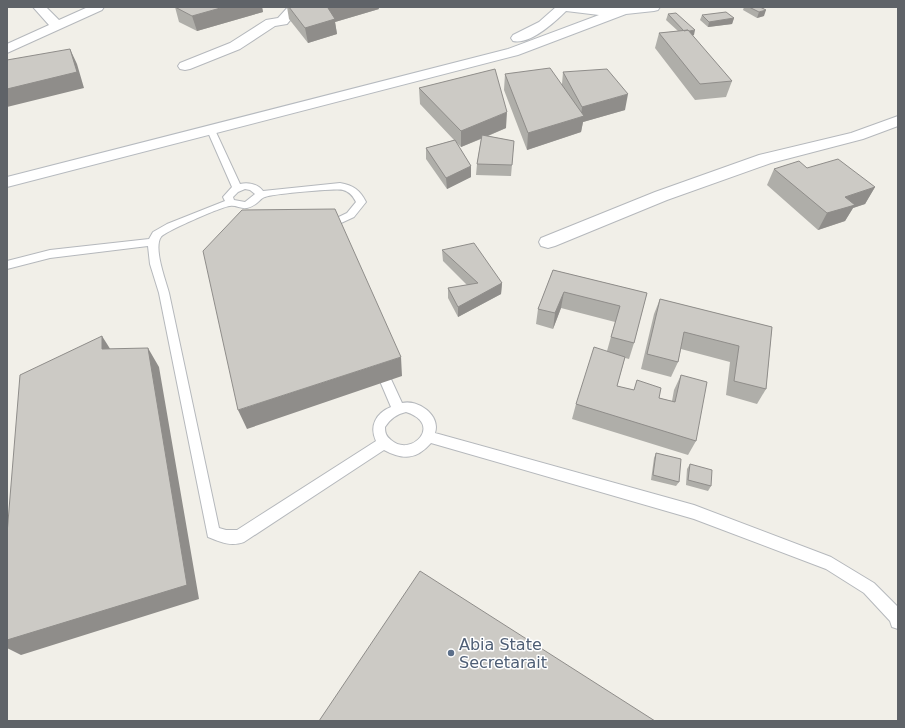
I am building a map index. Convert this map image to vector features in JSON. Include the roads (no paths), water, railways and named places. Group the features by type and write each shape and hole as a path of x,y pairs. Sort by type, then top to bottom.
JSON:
{"street":[{"path":"39,7 57,25"},
{"path":"7,49 98,7"},
{"path":"185,66 235,46 271,23 282,21 295,7"},
{"path":"76,150 490,48 519,38 544,25 564,7 587,11 623,11 654,7"},
{"path":"7,182 513,52 623,11"},
{"path":"537,42 544,25"},
{"path":"548,242 661,196 765,159 857,136 898,121"}],"lane":[{"path":"211,130 237,188"},
{"path":"245,186 258,190 260,194 257,200 251,204 243,206 235,205 230,202 228,197 231,192 237,188 245,186"},
{"path":"260,194 335,186 344,186 354,190 359,196 361,202 357,210 347,218 326,227 321,236"},
{"path":"230,202 170,226 157,234 152,242 155,264 164,293 213,532 226,537 239,537 384,443"},
{"path":"7,265 50,254 152,242"},
{"path":"376,359 398,408"},
{"path":"406,407 421,411 430,422 431,429 424,443 408,451 399,451 390,448 384,443 380,436 379,429 381,422 391,411 398,408 406,407"},
{"path":"428,436 694,512 831,564 869,588 896,616 898,621"}],"place":[{"name":"Abia State Secretarait","path":"451,653"}]}
